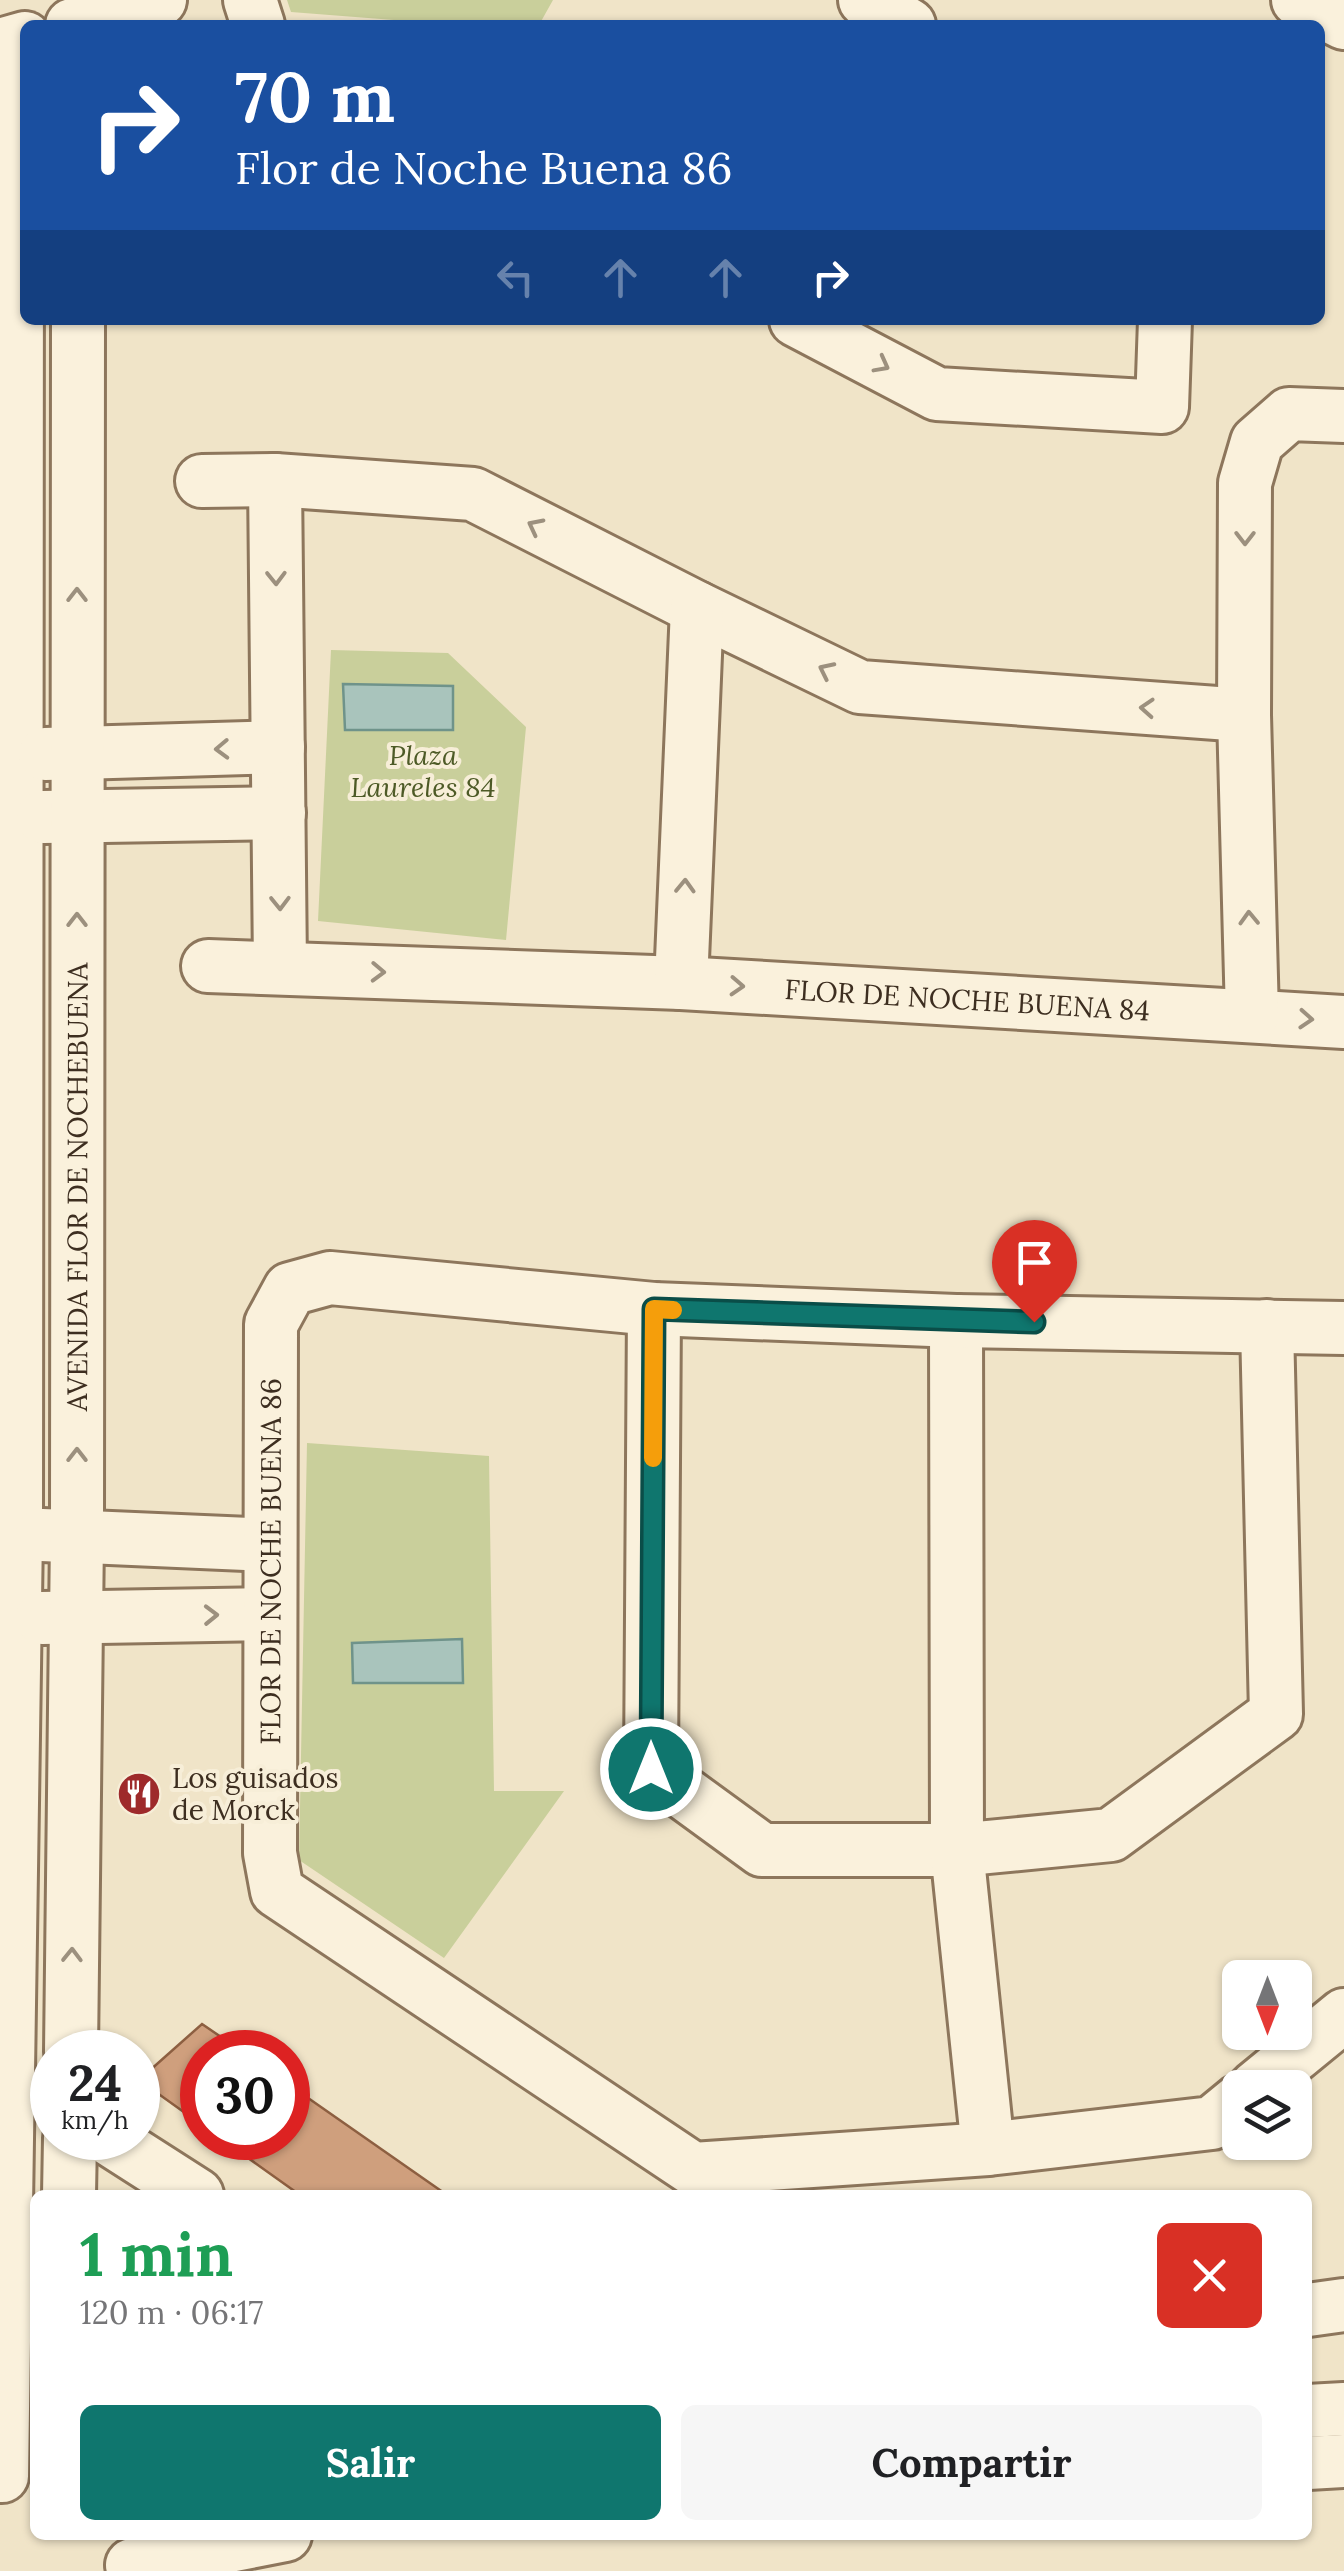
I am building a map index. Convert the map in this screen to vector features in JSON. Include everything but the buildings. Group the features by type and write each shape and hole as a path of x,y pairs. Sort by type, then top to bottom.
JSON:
{"street":[{"path":"90,20 160,0"},
{"path":"865,0 900,20"},
{"path":"1298,0 1344,22"},
{"path":"0,81 17,194 8,354 16,755 8,1533 12,2474"},
{"path":"806,325 938,394 1162,407 1165,325"},
{"path":"8,354 77,338"},
{"name":"AVENIDA FLOR DE NOCHEBUENA","path":"71,2030 77,1536 77,338"},
{"path":"1252,1016 1244,715 1245,483 1257,442 1289,414 1344,416"},
{"path":"202,481 274,480 473,494 860,686 1244,715"},
{"path":"274,480 280,968"},
{"path":"681,983 697,608"},
{"path":"16,755 278,747"},
{"path":"16,818 279,813"},
{"name":"FLOR DE NOCHE BUENA 84","path":"208,966 681,983 1344,1022"},
{"name":"FLOR DE NOCHE BUENA 86","path":"1222,2114 1212,2122 988,2149 693,2169 277,1891 270,1853 271,1324 290,1289 330,1278 654,1309 956,1322 1344,1328"},
{"path":"654,1309 651,1769 762,1850 958,1850 1111,1835 1276,1714 1267,1326"},
{"path":"956,1322 958,1850 988,2149"},
{"path":"8,1533 270,1545"},
{"path":"8,1618 270,1614"},
{"path":"1277,2070 1344,2015"},
{"path":"69,2190 70,2160"},
{"path":"142,2160 189,2190"},
{"path":"1312,2309 1344,2305"},
{"path":"1312,2411 1344,2409"},
{"path":"1312,2463 1344,2461"},
{"path":"130,2557 251,2540"}],"green space":[{"path":"287,0 553,0 542,20 394,20 291,12"},
{"name":"Plaza Laureles 84","path":"331,650 448,653 526,727 506,940 318,921"},
{"path":"307,1443 489,1456 494,1791 564,1791 444,1958 299,1860"}],"water":[{"path":"343,684 453,686 453,730 345,730"},
{"path":"462,1639 463,1683 353,1683 352,1643"}],"slow traffic":[{"path":"653,1458 654,1309 673,1310"}],"place":[{"name":"Los guisados de Morck","path":"139,1794"}],"route":[{"path":"651,1769 654,1309 1034,1322"}]}
